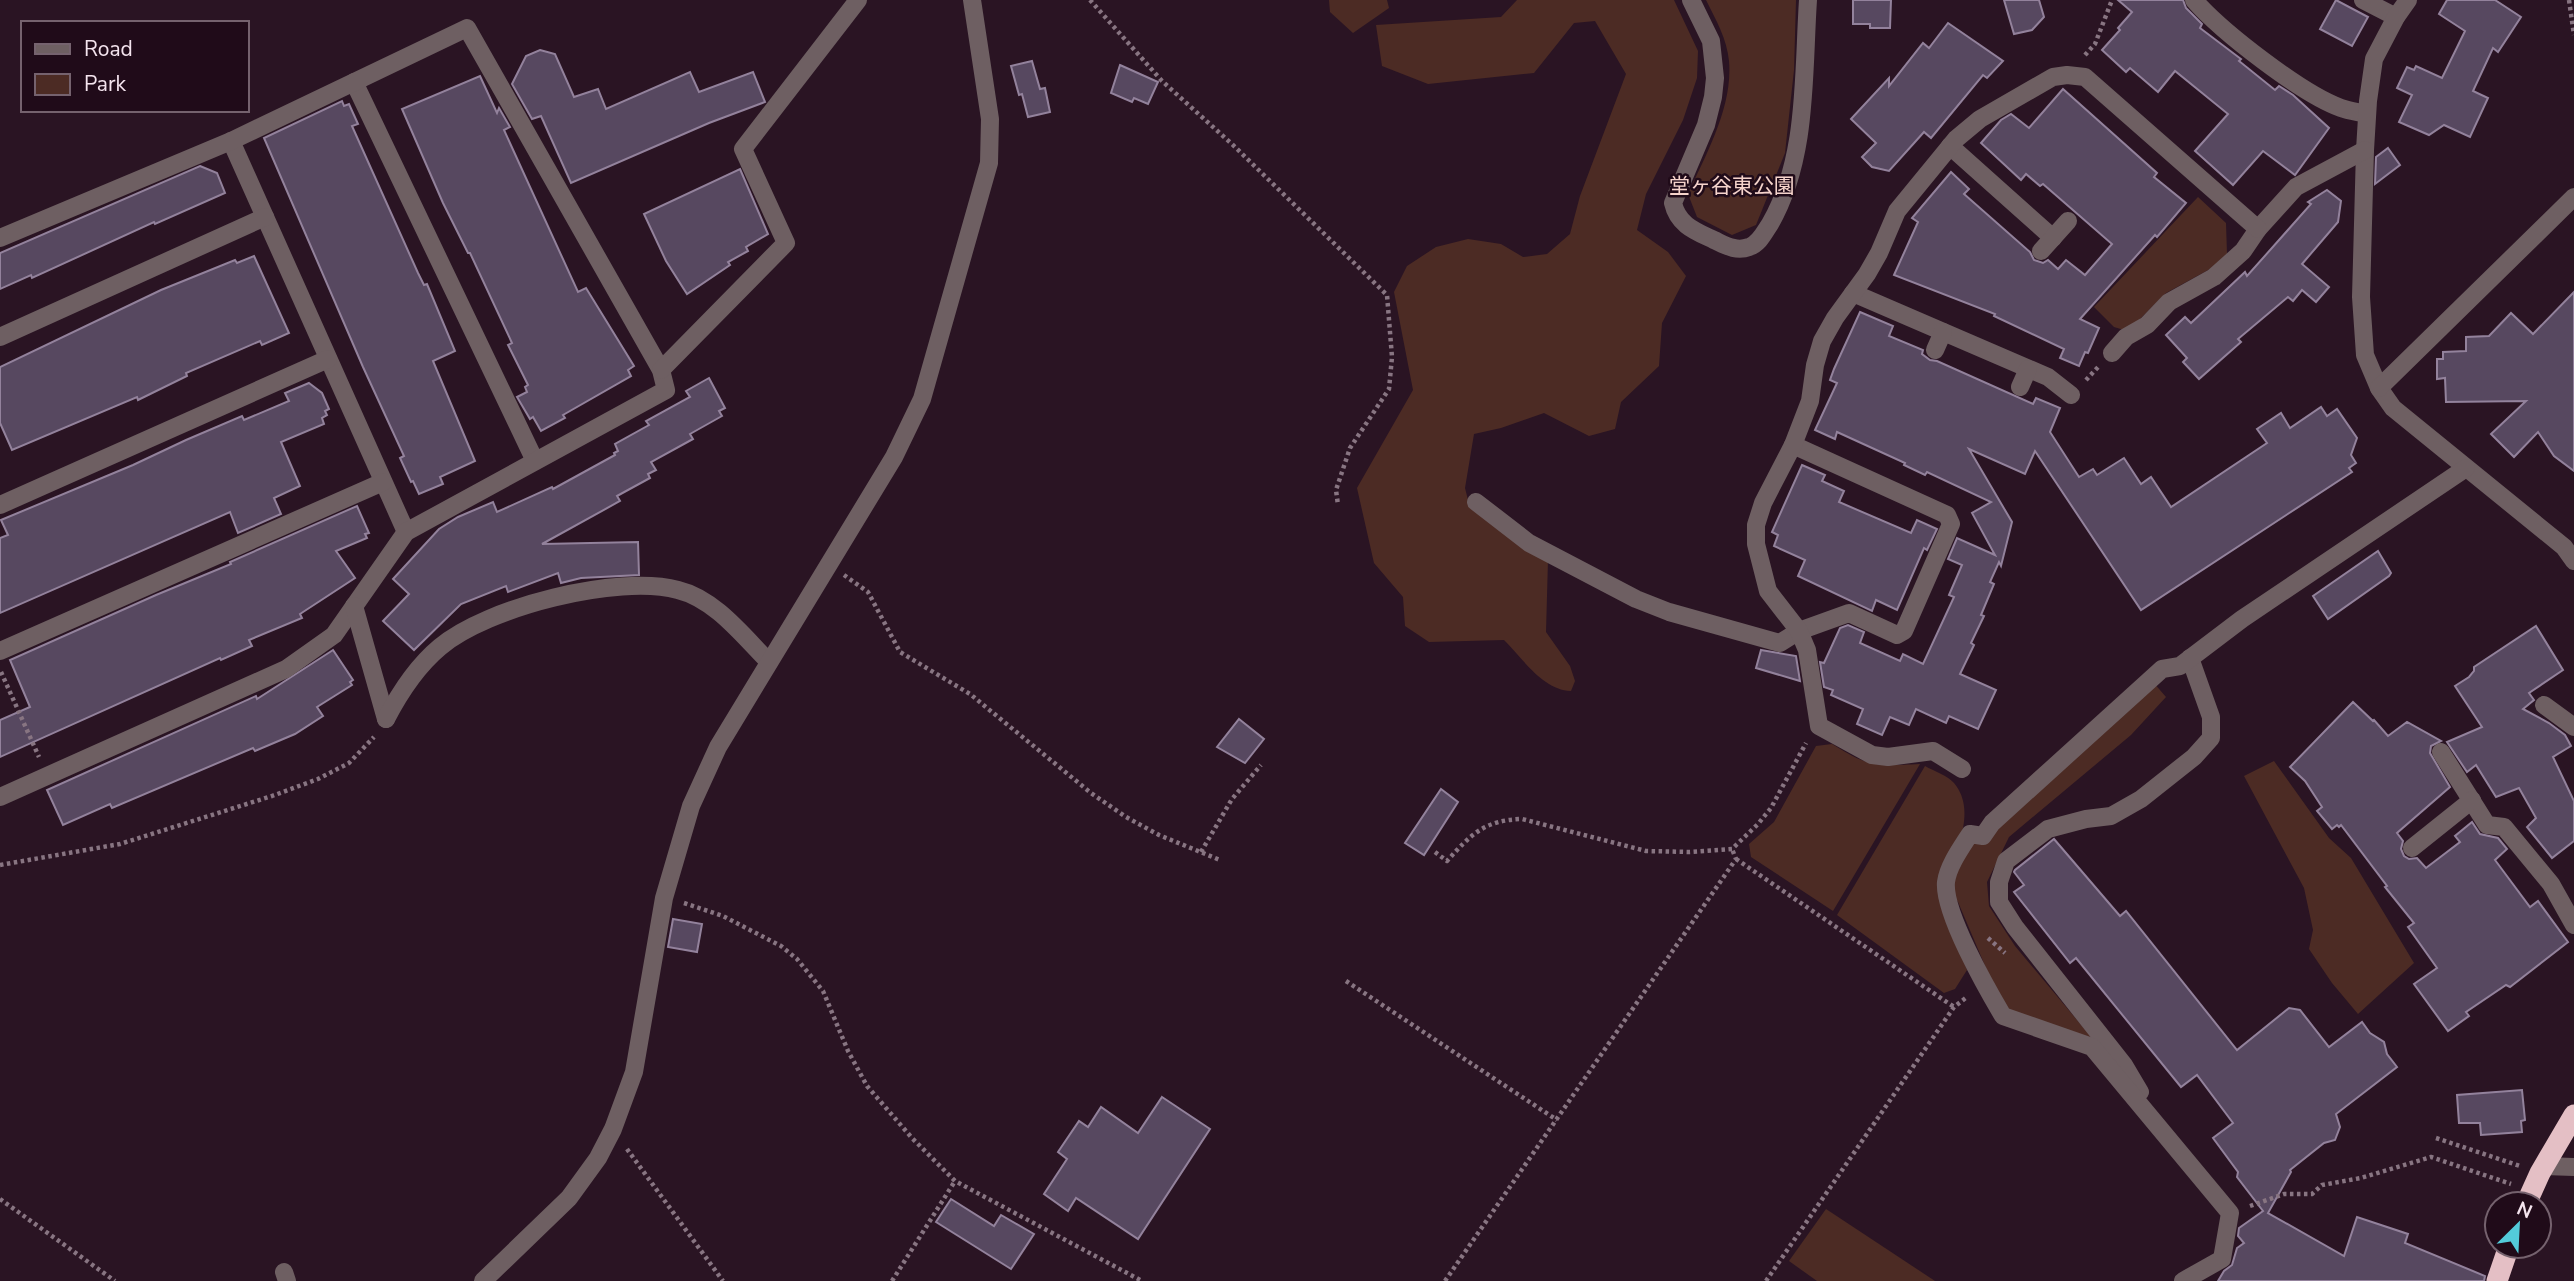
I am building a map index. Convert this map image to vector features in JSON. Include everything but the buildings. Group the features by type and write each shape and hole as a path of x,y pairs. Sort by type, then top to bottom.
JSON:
{"highway":[{"path":"2536,1183 2574,1115"},
{"path":"2497,1281 2504,1260"}],"street":[{"path":"661,370 786,243 743,149 858,0"},
{"path":"482,1281 569,1198 598,1158 634,1072 664,898 691,806 718,747 894,457 922,399 989,163 990,119 972,0"},
{"path":"1691,0 1712,41 1715,78 1706,125 1673,203 1676,214 1692,230 1734,249 1750,247 1759,241 1777,210 1790,177 1800,124 1808,0"},
{"path":"2194,0 2234,36 2296,83 2342,108 2367,114"},
{"path":"2364,0 2396,17"},
{"path":"2408,0 2374,59 2367,114 2361,297 2365,355 2379,388 2393,408 2571,549"},
{"path":"0,238 231,141 467,28 661,370 666,390 406,532 334,635 286,669 0,797"},
{"path":"1962,769 1933,751 1888,757 1872,755 1819,726 1807,650 1799,631 1768,591 1756,544 1756,525 1763,503 1793,445 1810,401 1815,365 1822,341 1879,253 1897,211 1950,146 1980,119 2053,77 2085,77 2258,229"},
{"path":"354,82 536,461"},
{"path":"231,141 406,532"},
{"path":"1950,146 2053,238"},
{"path":"2112,353 2126,337 2147,325 2169,302 2214,277 2243,251 2258,229 2296,187 2365,150"},
{"path":"2379,388 2574,197"},
{"path":"0,337 265,218"},
{"path":"2041,251 2068,221"},
{"path":"1853,293 2048,377 2071,395"},
{"path":"1935,350 1943,332"},
{"path":"0,505 328,359"},
{"path":"2020,387 2028,369"},
{"path":"1476,502 1529,543 1658,608 1780,643 1799,631 1849,613 1897,635 1904,631 1951,524 1947,515 1793,445"},
{"path":"2183,1281 2222,1259 2230,1213 2092,1047 2003,1016 1984,983 1951,911 1946,883 1970,834 1983,836 1992,823 2162,668 2180,666 2242,619 2466,468"},
{"path":"0,652 383,482"},
{"path":"386,719 415,672 441,646 482,622 571,592 613,586 678,590 696,597 714,609 769,662"},
{"path":"354,606 386,719"},
{"path":"2164,1135 2124,1065 2015,927 1999,902 1999,881 2006,861 2048,829 2086,819 2111,816 2141,799 2194,757 2211,738 2211,717 2190,658"},
{"path":"2544,705 2574,727"},
{"path":"2441,752 2487,825 2504,827 2551,884 2574,925"},
{"path":"2412,848 2472,800"},
{"path":"2536,1183 2574,1167"}],"path":[{"path":"1090,0 1162,81 1233,145 1387,295 1392,357 1389,390 1350,448 1336,491 1338,505"},
{"path":"2095,44 2112,0"},
{"path":"2570,0 2574,35"},
{"path":"2071,395 2112,353"},
{"path":"829,566 868,592 900,652 970,694 1091,793 1126,817 1159,835 1220,860"},
{"path":"0,669 48,776"},
{"path":"0,865 120,844 318,779 349,764 373,739 386,719"},
{"path":"1435,852 1447,861 1481,828 1502,819 1522,819 1646,851 1732,849 1771,808 1806,742 1819,726"},
{"path":"1201,852 1232,799 1261,765"},
{"path":"1732,849 1736,859 1954,1007"},
{"path":"1446,1281 1736,859"},
{"path":"664,898 723,916 781,946 797,959 823,991 848,1051 867,1086 912,1138 955,1181 1142,1281"},
{"path":"1346,981 1557,1120"},
{"path":"1766,1281 1954,1007 1984,983"},
{"path":"612,1129 723,1281"},
{"path":"2436,1138 2536,1183"},
{"path":"2230,1213 2284,1194 2312,1194 2322,1185 2361,1178 2431,1157 2536,1183"},
{"path":"892,1281 955,1181"},
{"path":"0,1199 115,1281"}],"green space":[{"path":"1329,0 1387,0 1389,8 1353,33 1330,12"},
{"path":"1517,0 1674,0 1698,51 1697,78 1683,120 1646,194 1637,230 1668,252 1686,276 1662,323 1659,366 1621,402 1615,429 1589,436 1544,413 1474,434 1465,488 1470,508 1548,560 1546,632 1570,666 1575,681 1571,691 1551,685 1543,679 1504,640 1429,642 1405,626 1403,597 1374,563 1357,488 1413,390 1394,292 1407,266 1436,247 1468,239 1501,244 1523,257 1547,254 1570,234 1580,196 1626,74 1595,21 1574,23 1534,73 1428,84 1382,66 1376,25 1501,17"},
{"name":"堂ヶ谷東公園","path":"1706,0 1796,0 1794,70 1785,153 1756,225 1732,235 1697,217 1688,194 1717,130 1729,78 1726,45"},
{"path":"2198,197 2226,223 2227,254 2210,269 2166,293 2138,321 2124,330 2114,327 2094,307"},
{"path":"2153,682 2166,697 2131,735 2009,837 1987,882 1989,906 2015,946 2093,1039 2007,1010 1997,994 1953,895 1953,876 1974,839"},
{"path":"1832,744 1856,758 1874,764 1920,764 1833,911 1751,857 1749,844 1774,822 1816,746"},
{"path":"2274,761 2329,838 2351,858 2414,963 2358,1014 2332,983 2309,949 2313,930 2304,888 2244,776"},
{"path":"1925,766 1954,783 1961,795 1964,809 1961,838 1939,893 1967,970 1955,989 1944,993 1837,915"},
{"path":"1826,1209 1935,1281 1817,1281 1789,1261"}]}
